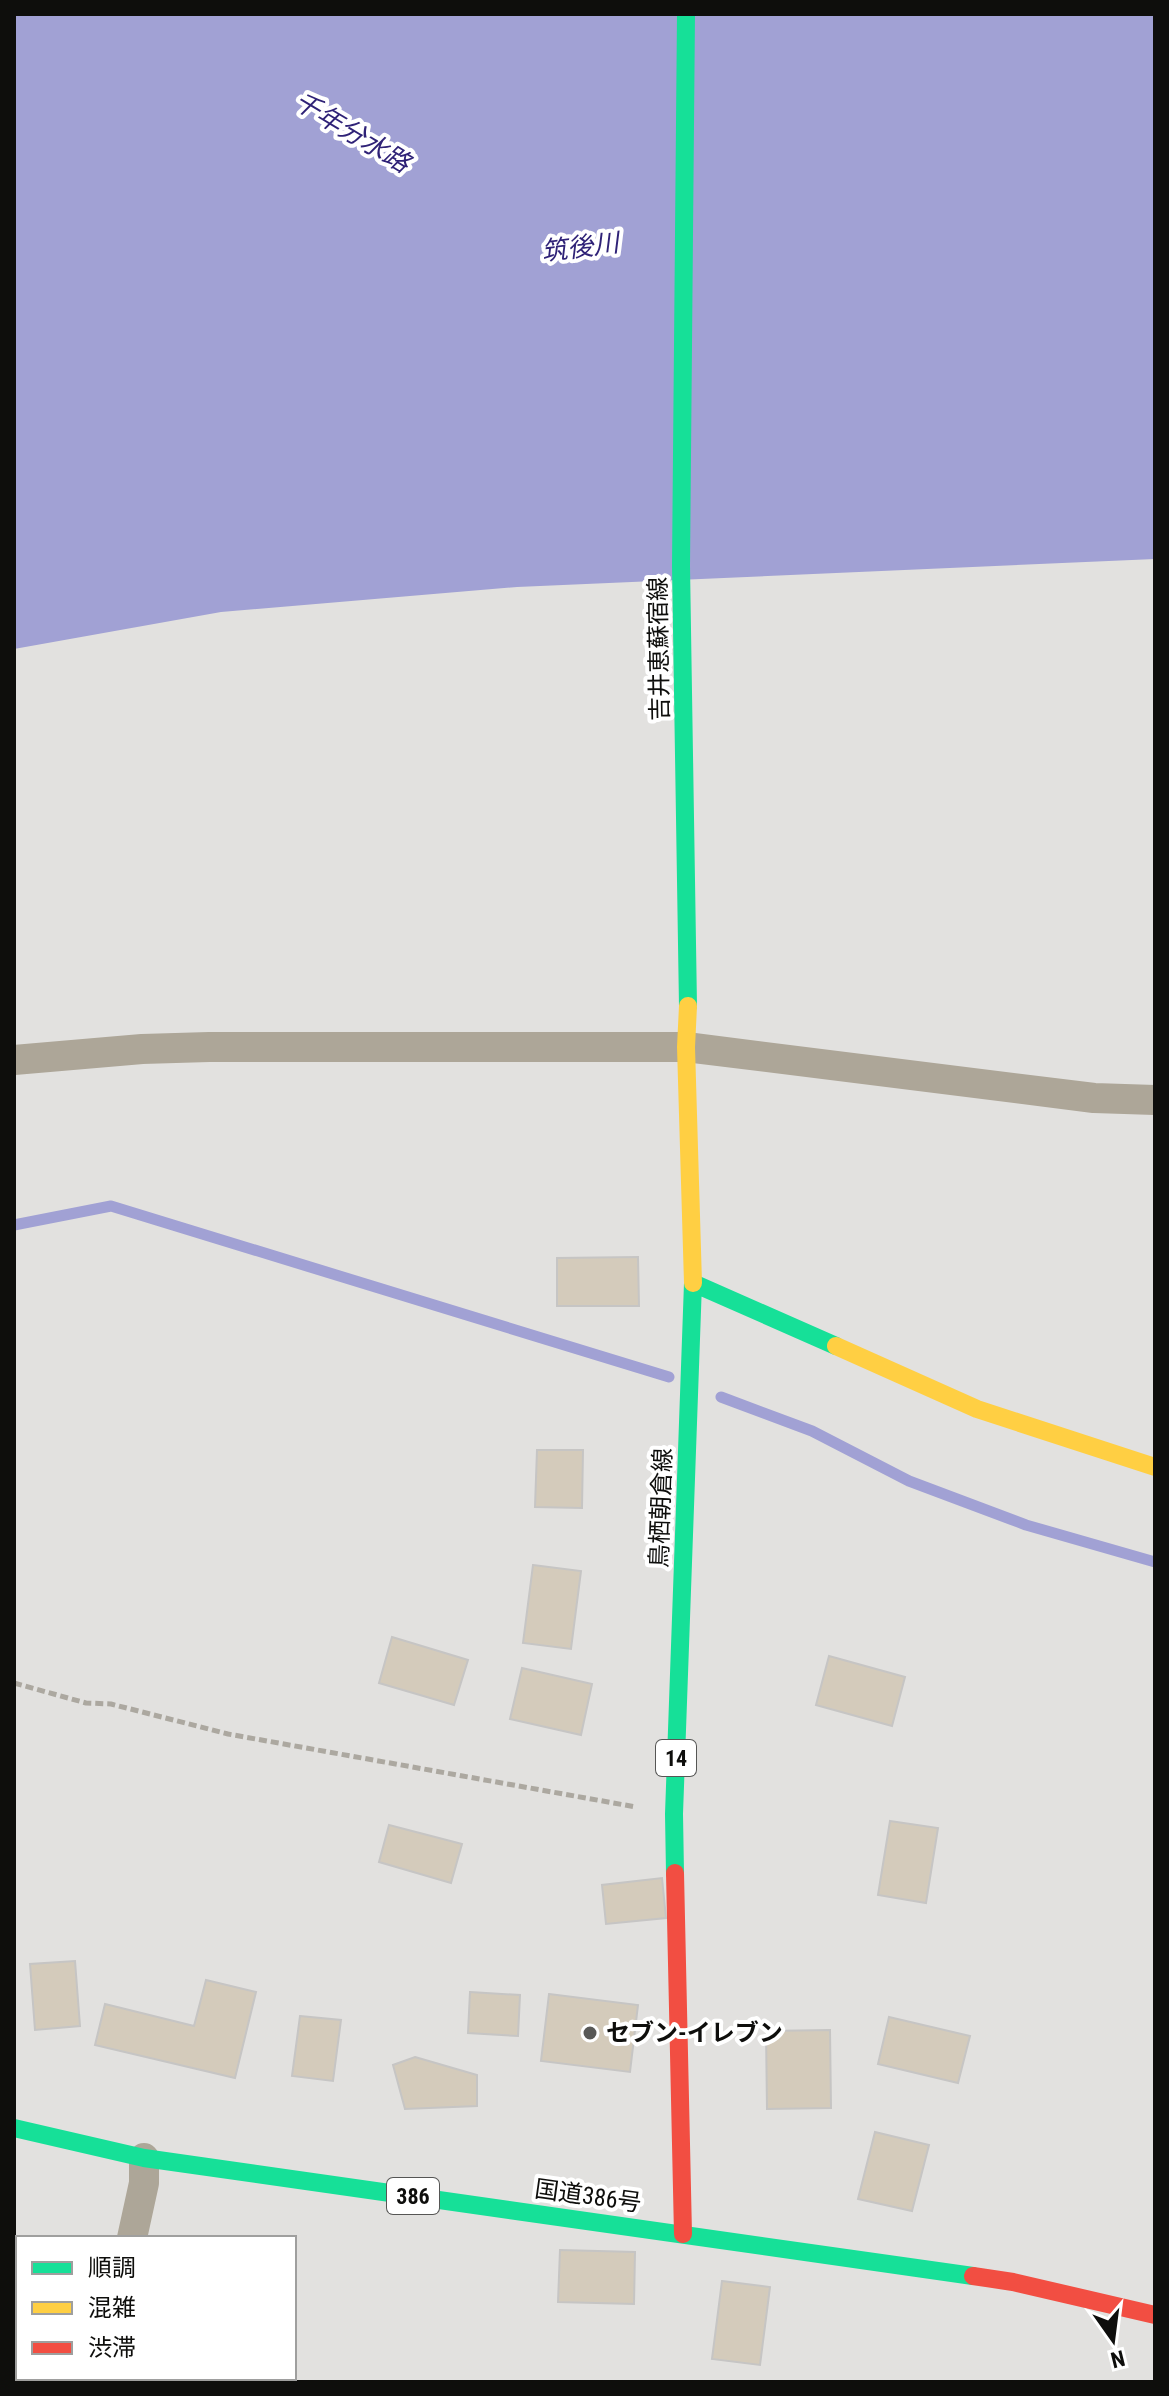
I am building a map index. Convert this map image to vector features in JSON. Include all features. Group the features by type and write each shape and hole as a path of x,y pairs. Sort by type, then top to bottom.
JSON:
{"main road":[{"name":"吉井恵蘇宿線","path":"686,14 681,566 689,983 686,1047 693,1283"},
{"path":"693,1283 977,1409 1155,1467"},
{"name":"鳥栖朝倉線","path":"683,2234 674,1814 693,1283"},
{"name":"国道386号","path":"14,2128 144,2158 1013,2282 1155,2315"}],"street":[{"path":"14,1060 142,1049 209,1047 686,1047 1094,1098 1155,1100"},
{"path":"132,2236 144,2183 144,2158"}],"path":[{"path":"14,1683 86,1703 111,1704 228,1734 674,1814"}],"water":[{"path":"14,14 1155,14 1155,559 517,587 221,612 14,649"}],"building":[{"path":"638,1257 639,1306 557,1306 557,1258"},
{"path":"537,1450 583,1450 582,1508 535,1507"},
{"path":"533,1565 581,1571 571,1649 523,1643"},
{"path":"392,1637 468,1660 454,1705 379,1683"},
{"path":"829,1656 905,1677 892,1726 816,1705"},
{"path":"522,1668 592,1684 581,1735 510,1719"},
{"path":"890,1821 938,1828 926,1903 878,1895"},
{"path":"389,1825 462,1844 451,1883 379,1862"},
{"path":"662,1878 666,1918 606,1924 602,1885"},
{"path":"75,1961 80,2026 35,2030 30,1964"},
{"path":"206,1980 256,1992 235,2078 95,2045 105,2004 194,2026"},
{"path":"470,1992 520,1995 518,2036 468,2033"},
{"name":"セブン-イレブン","path":"549,1994 638,2005 630,2072 541,2061"},
{"path":"300,2016 341,2020 333,2081 292,2076"},
{"path":"889,2017 970,2036 958,2083 878,2064"},
{"path":"830,2030 831,2108 767,2109 766,2031"},
{"path":"415,2057 477,2075 477,2106 405,2109 393,2065"},
{"path":"875,2132 929,2145 912,2211 858,2199"},
{"path":"14,2241 16,2286 14,2286"},
{"path":"560,2250 635,2252 634,2304 558,2302"},
{"path":"722,2281 770,2287 760,2365 712,2359"}],"waterway":[{"path":"14,1225 111,1206 669,1377"},
{"path":"721,1397 812,1431 909,1481 1026,1525 1155,1562"}],"traffic: fast":[{"path":"686,14 681,566 688,1006"},
{"path":"675,1873 674,1814 693,1283 836,1346"},
{"path":"14,2128 144,2158 973,2276"}],"traffic: slow":[{"path":"688,1006 686,1047 693,1283"},
{"path":"836,1346 977,1409 1155,1467"}],"traffic: jam":[{"path":"675,1873 683,2234"},
{"path":"973,2276 1013,2282 1155,2315"}],"place":[{"name":"セブン-イレブン","path":"590,2033"}],"water label":[{"name":"千年分水路","path":"352,132"},
{"name":"筑後川","path":"580,247"}]}
